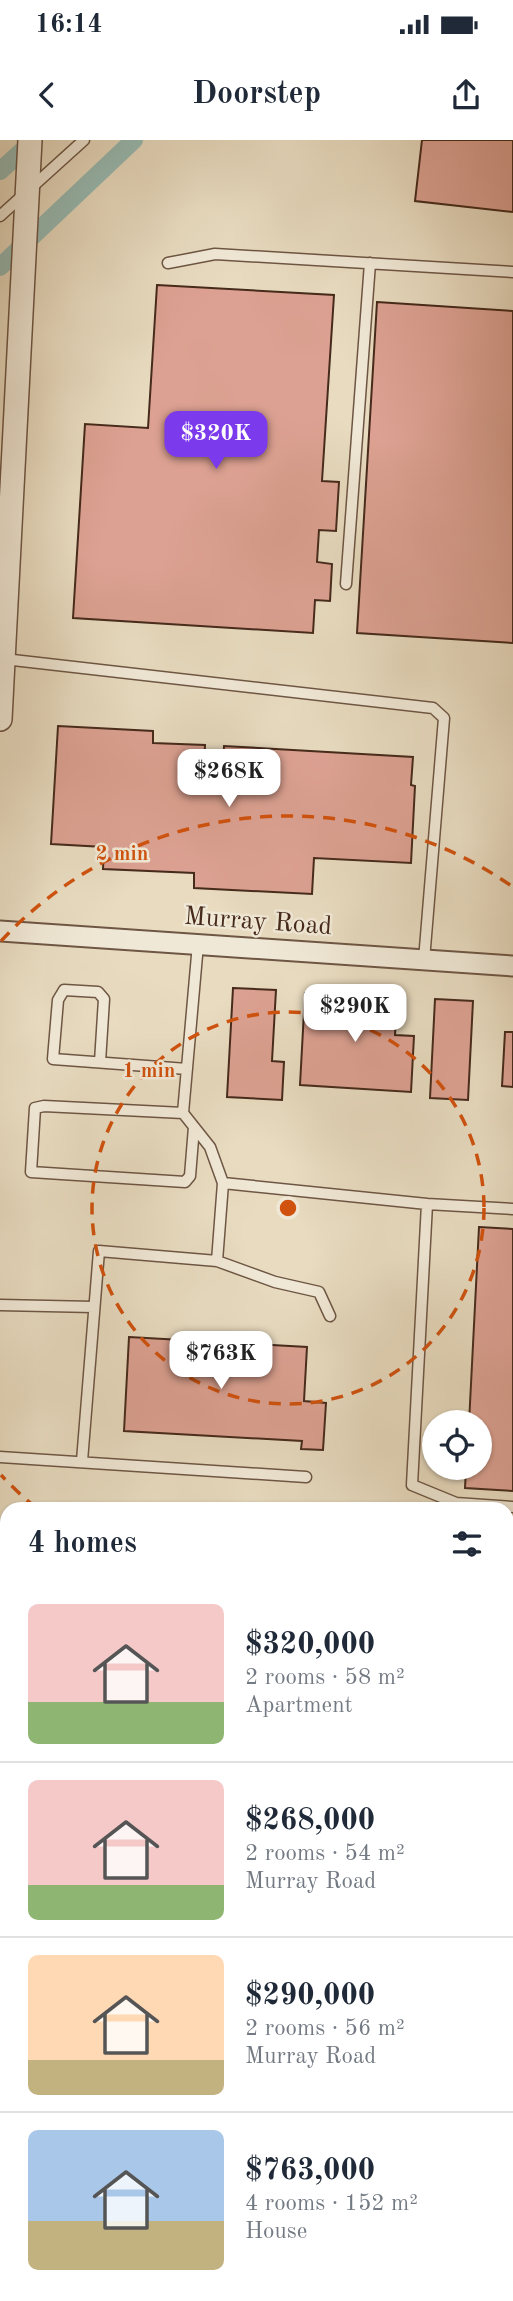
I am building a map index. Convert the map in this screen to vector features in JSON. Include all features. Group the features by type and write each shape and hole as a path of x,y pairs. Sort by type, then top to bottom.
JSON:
{"street":[{"path":"0,719 30,140"},
{"name":"Murray Road","path":"0,931 513,967"}],"lane":[{"path":"0,216 84,140"},
{"path":"169,263 215,254 513,272"},
{"path":"346,584 370,263"},
{"path":"3,659 433,708 444,718 424,960"},
{"path":"198,944 183,1113 210,1147 223,1183 217,1261"},
{"path":"100,1062 104,999 98,992 64,990 58,1000 53,1059 187,1069"},
{"path":"183,1113 44,1106 35,1108 31,1172 185,1182 190,1176 194,1127"},
{"path":"223,1183 427,1204 513,1209"},
{"path":"427,1204 412,1485 454,1502"},
{"path":"82,1461 99,1251 217,1261 275,1282 319,1293 330,1316"},
{"path":"0,1305 94,1307"},
{"path":"0,1457 306,1478"}],"building":[{"path":"422,140 513,140 513,212 415,201"},
{"path":"157,285 334,295 322,481 339,482 336,531 319,530 317,562 332,564 330,601 315,600 313,633 73,618 85,424 148,428"},
{"path":"377,302 513,311 513,643 357,633"},
{"path":"58,726 153,731 153,743 205,745 204,766 223,767 224,746 413,757 411,785 415,786 411,863 314,858 312,894 194,888 194,873 103,869 104,847 51,844"},
{"path":"233,988 276,990 272,1061 284,1062 282,1100 227,1097"},
{"path":"305,993 397,998 395,1035 414,1036 411,1092 300,1085"},
{"path":"435,999 473,1001 468,1100 430,1098"},
{"path":"505,1032 513,1032 513,1087 502,1086"},
{"path":"479,1227 513,1229 513,1491 465,1488 465,1480 492,1480 492,1410 470,1410"},
{"path":"129,1337 307,1347 304,1401 326,1403 323,1450 301,1449 302,1441 124,1431"}],"waterway":[{"path":"0,171 34,140"},
{"path":"0,267 134,140"}]}
